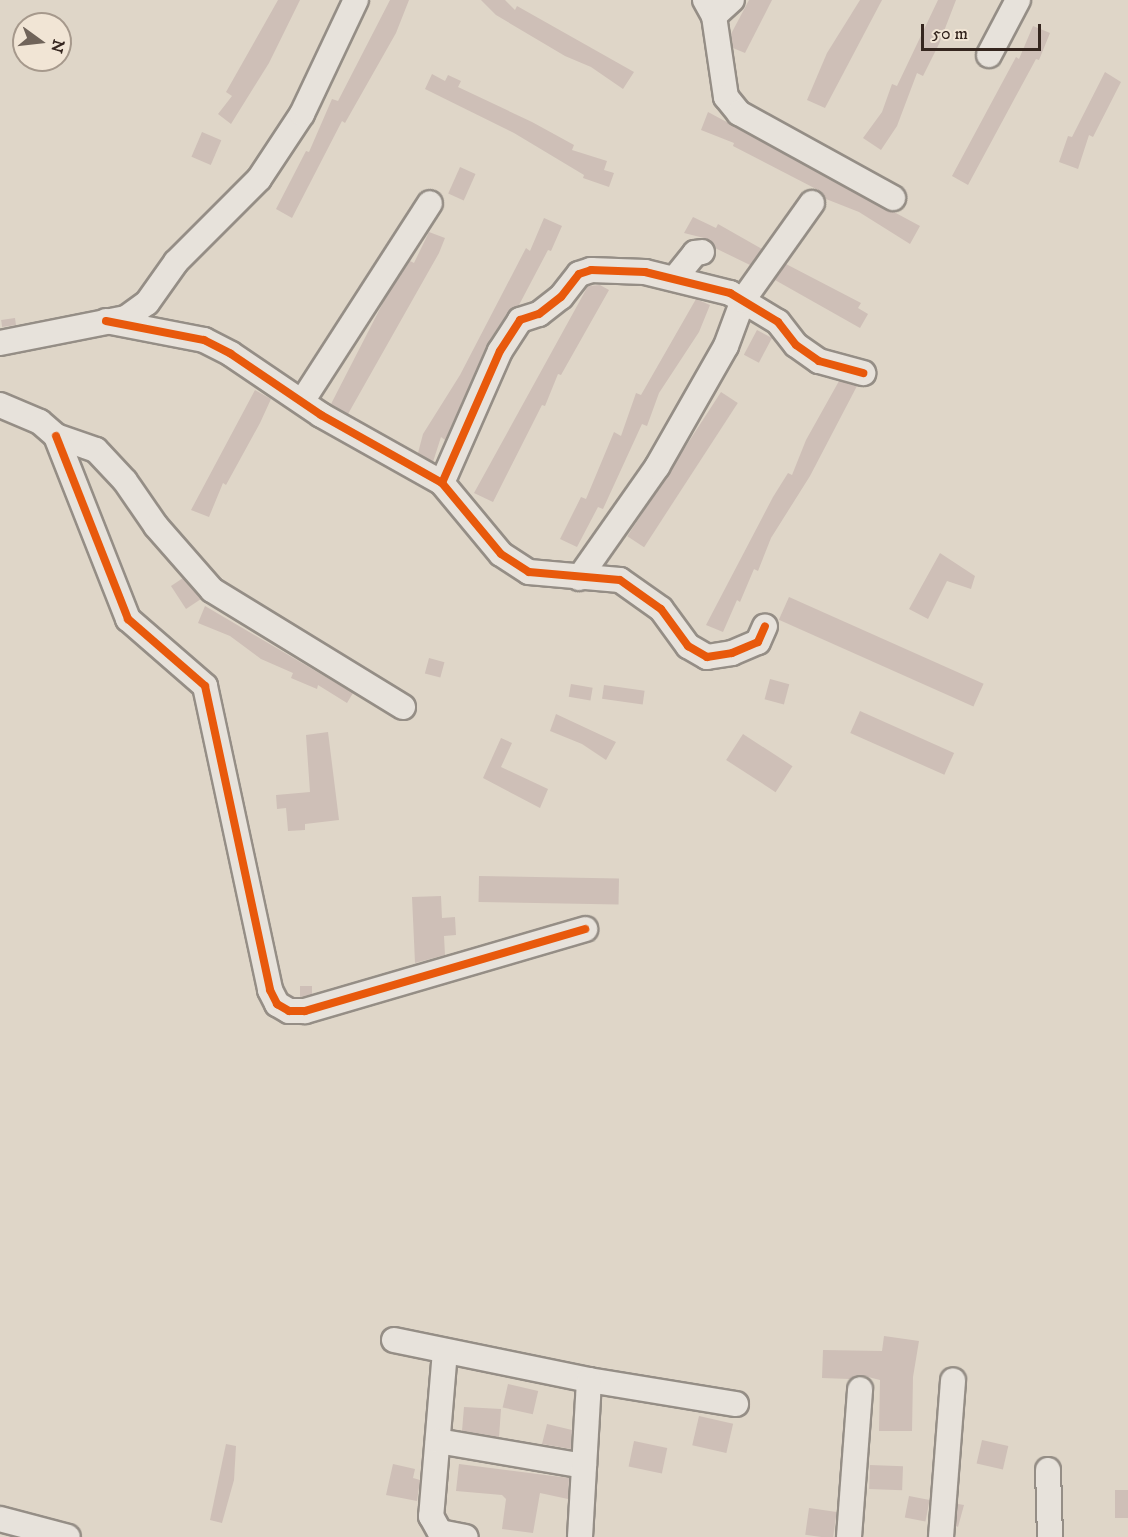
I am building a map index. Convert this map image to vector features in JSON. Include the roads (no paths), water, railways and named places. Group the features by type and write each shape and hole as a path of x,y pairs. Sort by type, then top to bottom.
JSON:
{"street":[{"path":"0,344 126,318 147,303 176,262 259,178 302,114 356,0"},
{"path":"732,0 710,8 720,77 726,97 739,112 893,198"},
{"path":"988,55 1018,0"},
{"path":"303,400 430,203"},
{"path":"579,578 657,467 726,346 743,300 812,203"},
{"path":"675,278 695,253 702,252"},
{"path":"442,483 500,351 520,320 539,314 561,297 579,274 591,270 645,272 675,278 743,300 778,322 796,345 819,361 863,374"},
{"path":"106,321 204,340 303,400 321,415 442,483 501,554 529,572 620,580 662,609 688,646 706,657 732,652 758,642 765,626"},
{"path":"0,405 40,422 56,436 96,450 125,481 156,526 212,590 403,706"},
{"path":"56,436 128,619 205,686 270,990 278,1004 289,1011 304,1011 585,929"},
{"path":"394,1340 596,1381 736,1404"},
{"path":"445,1351 431,1516 440,1533 466,1537"},
{"path":"941,1537 953,1380"},
{"path":"580,1537 584,1466 596,1381"},
{"path":"594,1537 596,1381"},
{"path":"849,1537 860,1389"},
{"path":"438,1440 584,1466"},
{"path":"1048,1470 1050,1537"},
{"path":"0,1519 68,1537"}]}
